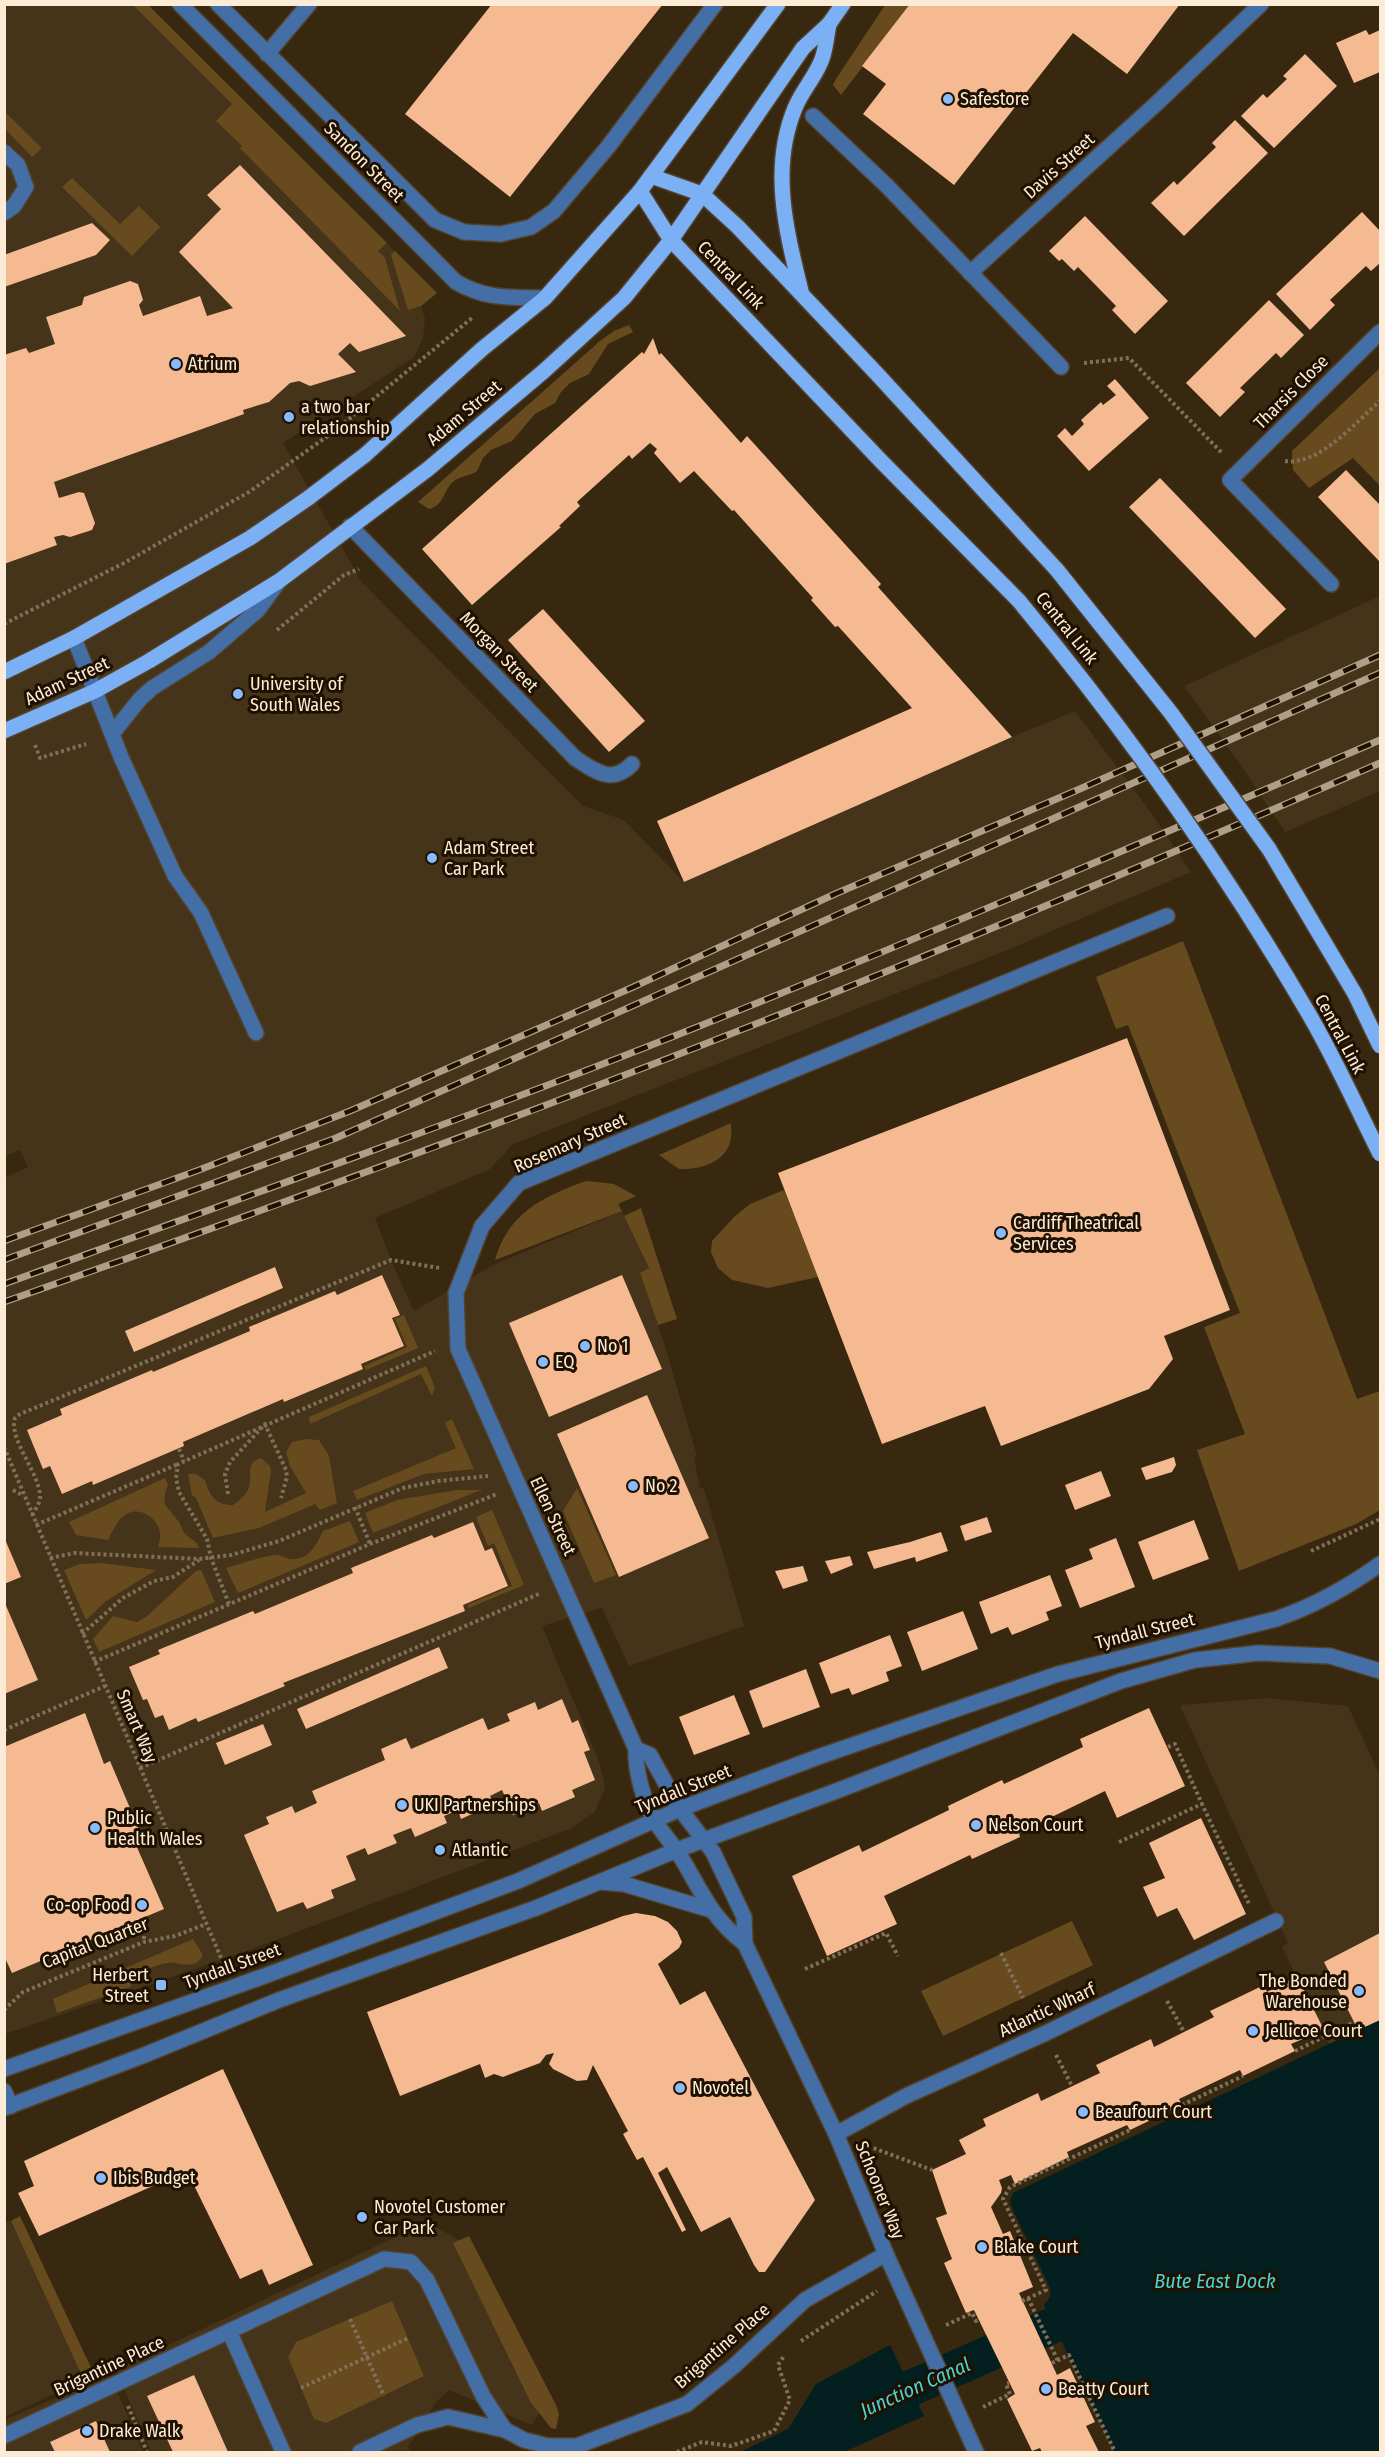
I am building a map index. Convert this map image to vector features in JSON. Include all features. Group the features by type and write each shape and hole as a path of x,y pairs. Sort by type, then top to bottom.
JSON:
{"main road":[{"name":"Adam Street","path":"4,672 74,639 250,538 365,455 482,349 545,298 640,191 778,4"},
{"name":"Adam Street","path":"4,730 95,691 140,667 279,581 428,469 544,371 624,298 671,240 804,48 829,24 843,4"},
{"path":"801,293 784,217 783,147 795,105 823,57 829,24"},
{"name":"Central Link","path":"651,176 702,194 738,227 1057,570 1171,713 1269,849 1355,994 1380,1046"},
{"name":"Central Link","path":"640,191 671,240 881,461 1019,601 1130,740 1222,873 1311,1018 1380,1154"}],"street":[{"name":"Sandon Street","path":"180,4 456,282 474,292 494,296 545,298"},
{"path":"218,4 435,220 464,232 501,234 531,227 554,211 608,147 715,4"},
{"path":"267,54 309,4"},
{"name":"Davis Street","path":"970,273 1156,104 1261,4"},
{"path":"813,116 887,186 1060,368"},
{"path":"4,152 18,165 26,187 14,206 4,213"},
{"name":"Tharsis Close","path":"1235,475 1380,332"},
{"path":"1235,475 1331,584"},
{"name":"Morgan Street","path":"350,526 575,758 603,774 616,775 626,771 632,764"},
{"path":"112,734 140,699 152,688 209,652 258,610 279,581"},
{"path":"74,639 121,757 175,876 201,914 256,1033"},
{"name":"Rosemary Street","path":"456,1293 482,1226 519,1183 1167,916"},
{"name":"Ellen Street","path":"456,1293 458,1349 636,1749 637,1769 655,1821 676,1850"},
{"name":"Tyndall Street","path":"4,2069 270,1974 518,1881 680,1809 818,1757 1058,1674 1292,1614 1339,1592 1380,1564"},
{"path":"4,2091 8,2107 279,2000 536,1908 676,1850 1121,1681 1195,1660 1259,1653 1330,1656 1380,1671"},
{"name":"Ellen Street","path":"636,1749 650,1755 657,1764 680,1809 706,1840"},
{"name":"Schooner Way","path":"706,1840 744,1917 745,1944 836,2134 896,2278 976,2452"},
{"name":"Schooner Way","path":"676,1850 711,1910 725,1929 745,1944"},
{"path":"598,1882 624,1884 711,1910"},
{"name":"Atlantic Wharf","path":"836,2134 906,2096 1046,2033 1276,1921"},
{"name":"Brigantine Place","path":"360,2452 417,2426 448,2417 505,2430 524,2440 548,2446 577,2446 687,2404 734,2366 805,2300 886,2254"},
{"name":"Brigantine Place","path":"4,2436 384,2259 411,2262 427,2280 483,2396 505,2430"},
{"path":"229,2331 283,2452"}],"path":[{"path":"4,624 124,563 249,492 332,433 472,318"},
{"path":"1060,368 1129,358 1235,475"},
{"path":"1254,456 1292,462 1319,455 1380,401"},
{"path":"32,739 40,758 86,744"},
{"path":"32,1515 40,1500 38,1486 15,1430 14,1423 20,1414 391,1260 464,1273"},
{"path":"36,1526 458,1341"},
{"path":"228,1494 225,1474 230,1462 266,1424"},
{"path":"266,1424 286,1470 287,1477 281,1498"},
{"name":"Smart Way","path":"4,1447 224,1965"},
{"path":"179,1449 184,1461"},
{"path":"178,1464 176,1478 179,1492 207,1539 211,1558 229,1604"},
{"path":"50,1558 75,1553 199,1559 231,1555 279,1541 403,1488 438,1481 515,1481"},
{"path":"94,1662 515,1481"},
{"path":"13,1490 25,1498"},
{"path":"355,1508 370,1544"},
{"path":"1311,1551 1380,1519"},
{"path":"82,1634 123,1598 154,1581 173,1577 199,1559"},
{"path":"140,1768 562,1584"},
{"path":"4,1730 105,1686"},
{"path":"1168,1747 1175,1744 1261,1928"},
{"path":"1119,1842 1202,1804"},
{"path":"144,1918 144,1942"},
{"name":"Capital Quarter","path":"4,2010 23,1992 144,1942 175,1936 206,1924"},
{"path":"805,1969 886,1933 898,1956"},
{"path":"1001,1953 1023,1998"},
{"path":"1156,1979 1184,2032"},
{"path":"1295,2051 1353,2022"},
{"path":"1046,2033 1072,2086"},
{"path":"1182,2105 1243,2076"},
{"path":"1022,2301 1046,2290 1001,2198 1010,2187 1130,2130"},
{"path":"836,2134 932,2170"},
{"path":"798,2343 896,2278"},
{"path":"1028,2298 1058,2361"},
{"path":"972,2313 976,2321 979,2319"},
{"path":"350,2319 384,2396"},
{"path":"301,2388 408,2338"},
{"path":"677,2452 702,2442 731,2446 774,2431 790,2400 778,2365 788,2349"},
{"path":"1052,2363 1069,2355 1115,2452"},
{"path":"119,2383 147,2452"},
{"path":"1009,2383 1006,2384 1010,2394"}],"shaded area":[{"path":"5,5 148,5 437,293 421,306 425,319 423,338 414,357 283,443 361,581 583,806 624,820 684,882 1075,711 1150,811 1191,872 1007,950 513,1144 490,1169 375,1218 414,1311 493,1265 622,1211 649,1269 640,1273 664,1343 697,1456 694,1458 700,1488 704,1489 744,1626 629,1666 602,1608 542,1626 600,1764 605,1788 595,1812 572,1828 236,1955 5,2034 4,1178 28,1167 20,1150 5,1156"},
{"path":"133,5 148,5 387,243 378,251 385,258 400,311 216,121 232,104"},
{"path":"885,5 910,5 841,95 833,85"},
{"path":"4,111 42,148 32,157 5,129"},
{"path":"72,178 120,224 139,206 160,227 132,256 62,187"},
{"path":"395,251 437,293 421,306 408,310 391,255"},
{"path":"629,325 633,332 608,344 589,374 570,383 555,403 535,414 512,441 491,450 483,458 477,471 454,481 438,504 429,509 418,502 600,341 614,331"},
{"path":"1380,368 1380,486 1353,458 1309,488 1293,470 1292,451"},
{"path":"1380,596 1380,791 1285,832 1245,771 1184,686"},
{"path":"1183,941 1357,1399 1380,1391 1380,1510 1356,1524 1239,1571 1197,1450 1245,1434 1204,1327 1240,1313 1128,1025 1116,1029 1096,977"},
{"path":"731,1123 731,1137 727,1149 723,1155 710,1164 679,1169 659,1155"},
{"path":"586,1181 614,1184 636,1196 618,1204 622,1211 495,1260 501,1244 518,1218 542,1200"},
{"path":"784,1190 818,1277 768,1288 732,1280 718,1268 711,1252 712,1241 734,1217 750,1204"},
{"path":"641,1208 677,1319 658,1325 640,1273 649,1268 624,1216"},
{"path":"404,1315 418,1348 366,1370 364,1366 407,1347 395,1319"},
{"path":"426,1366 435,1387 432,1396 421,1374 310,1424 309,1417"},
{"path":"452,1419 474,1469 424,1474 357,1500 353,1491 456,1448 445,1423"},
{"path":"306,1439 319,1440 329,1456 337,1503 320,1510 315,1504 259,1528 213,1538 196,1498 192,1495 188,1474 196,1474 205,1480 211,1495 218,1501 233,1505 247,1492 251,1466 261,1458 270,1466 271,1471 265,1512 306,1493 290,1466 286,1452 292,1442"},
{"path":"165,1478 168,1485 164,1498 166,1506 199,1548 158,1547 159,1528 153,1519 139,1512 128,1513 121,1518 108,1540 76,1535 69,1522"},
{"path":"577,1488 616,1575 594,1583 563,1511"},
{"path":"457,1490 481,1490 373,1533 365,1513 397,1500"},
{"path":"492,1510 524,1585 469,1608 467,1605 512,1586 494,1543 488,1546 476,1517"},
{"path":"350,1521 359,1542 238,1593 226,1568 271,1556 279,1555 290,1559 303,1557 311,1551 323,1531"},
{"path":"101,1563 156,1570 106,1601 86,1620 64,1570 80,1564"},
{"path":"201,1570 215,1602 99,1652 93,1639 113,1616 137,1622 146,1617 196,1571"},
{"path":"1268,1698 1348,1706 1380,1776 1380,2027 1332,2049 1282,1947 1288,1943 1180,1705"},
{"path":"1072,1921 1093,1965 943,2036 921,1991"},
{"path":"193,1939 203,1955 195,1963 186,1965 168,1963 157,1966 139,1973 130,1987 57,2013 53,1999"},
{"path":"20,2216 94,2374 82,2376 11,2221"},
{"path":"11,2221 84,2380 5,2417 4,2223"},
{"path":"427,2222 462,2242 543,2405 532,2425 449,2390 437,2401 408,2447 410,2452 151,2452 116,2370"},
{"path":"469,2236 556,2405 559,2414 556,2429 551,2428 531,2403 453,2243"},
{"path":"392,2301 424,2376 326,2423 314,2419 288,2357 296,2342"},
{"name":"Drake Walk","path":"110,2375 143,2452 5,2452 4,2420"}],"water":[{"name":"Bute East Dock","path":"1380,2020 1380,2452 1115,2452 1044,2305 1050,2297 1050,2288 1012,2208 1010,2201 1013,2193"},
{"path":"890,2345 924,2416 844,2452 740,2452 788,2429 816,2384"}],"building":[{"path":"492,4 663,4 510,197 405,114"},
{"name":"Safestore","path":"910,4 1180,4 1127,74 1073,33 954,185 863,114 886,84 862,66"},
{"path":"1366,30 1369,35 1380,30 1380,72 1354,83 1336,43"},
{"path":"1305,54 1337,86 1274,148 1241,116 1263,94 1267,98 1287,79 1283,76"},
{"path":"1235,120 1268,153 1184,236 1151,203 1174,181 1177,185 1216,147 1212,143"},
{"name":"Atrium","path":"240,165 406,336 359,352 350,343 338,354 356,372 310,386 299,381 290,383 269,402 243,410 244,414 54,482 59,498 79,492 84,493 95,523 92,530 70,537 63,535 54,537 57,545 4,564 4,366 6,366 4,355 26,348 29,353 55,344 46,317 82,305 84,297 130,281 138,284 143,300 139,305 143,316 200,296 207,316 233,308 179,252 221,209 207,195"},
{"path":"1362,212 1380,231 1380,263 1371,271 1366,266 1330,300 1335,305 1310,330 1276,294"},
{"path":"1085,216 1168,301 1135,334 1112,310 1116,306 1078,267 1074,271 1062,259 1059,261 1049,251"},
{"path":"92,223 110,240 96,255 4,287 4,255"},
{"path":"1269,300 1304,335 1281,358 1276,353 1240,388 1245,392 1220,417 1186,383"},
{"path":"653,338 659,355 661,353 741,443 747,436 881,584 878,587 1012,737 684,882 657,821 912,708 838,626 835,627 811,600 813,598 734,510 732,511 694,471 680,483 654,453 657,449 650,443 632,459 629,455 577,502 580,506 559,526 561,527 472,605 422,549 642,352 644,354"},
{"path":"1115,379 1149,418 1089,471 1057,436 1065,428 1072,436 1084,424 1081,420 1101,402 1103,405 1116,395 1107,386"},
{"path":"1346,470 1380,505 1380,562 1318,497"},
{"path":"1160,478 1286,609 1255,638 1129,507"},
{"path":"543,609 645,721 609,752 508,640"},
{"name":"Cardiff Theatrical Services","path":"1127,1038 1230,1310 1164,1336 1173,1359 1149,1389 1001,1446 985,1406 882,1444 778,1173"},
{"path":"275,1267 283,1288 134,1352 125,1331"},
{"path":"382,1275 400,1315 392,1318 404,1346 361,1364 363,1369 284,1402 283,1399 183,1442 184,1446 93,1485 92,1481 62,1494 50,1466 43,1469 27,1430 62,1415 60,1409 250,1331 249,1327 335,1291 337,1295"},
{"name":"No 1","path":"622,1275 662,1369 549,1417 509,1323"},
{"name":"No 2","path":"647,1395 709,1538 619,1577 557,1434"},
{"path":"1174,1457 1176,1465 1172,1472 1146,1480 1141,1468"},
{"path":"1101,1471 1111,1496 1075,1510 1065,1485"},
{"path":"987,1517 992,1532 965,1541 960,1526"},
{"path":"1194,1520 1209,1559 1153,1580 1138,1542"},
{"path":"473,1522 485,1551 492,1548 508,1586 463,1605 465,1611 283,1683 285,1686 198,1722 196,1718 169,1730 163,1715 155,1718 147,1699 143,1700 129,1667 160,1654 158,1650 253,1611 255,1614 353,1573 351,1568 432,1535 434,1538"},
{"path":"941,1532 948,1551 916,1562 915,1557 874,1569 867,1552 910,1542"},
{"path":"4,1537 21,1577 4,1584"},
{"path":"1116,1538 1135,1587 1080,1608 1065,1570 1093,1559 1089,1549"},
{"path":"850,1556 853,1565 831,1574 825,1561"},
{"path":"803,1566 808,1581 783,1589 775,1571"},
{"path":"1050,1575 1062,1606 1046,1612 1049,1620 1012,1635 1008,1627 991,1634 979,1602"},
{"path":"4,1601 38,1680 4,1694"},
{"path":"963,1611 978,1649 922,1671 907,1632"},
{"path":"890,1635 902,1666 886,1672 889,1681 852,1695 849,1688 831,1694 819,1663"},
{"path":"439,1647 448,1668 306,1729 297,1709"},
{"path":"806,1669 820,1707 763,1728 749,1691"},
{"path":"734,1695 750,1734 694,1755 679,1717"},
{"name":"UKI Partnerships","path":"562,1699 572,1723 578,1720 590,1750 584,1752 595,1780 572,1790 575,1797 542,1811 539,1803 513,1815 502,1790 490,1796 494,1804 461,1819 458,1810 444,1816 447,1823 415,1837 411,1828 393,1835 397,1843 368,1855 365,1848 346,1856 356,1880 331,1890 334,1898 307,1909 303,1902 277,1912 244,1835 269,1824 266,1817 292,1806 295,1813 317,1803 312,1791 385,1760 381,1749 406,1738 411,1749 483,1718 488,1730 510,1721 507,1714 535,1702 538,1710"},
{"name":"Nelson Court","path":"1149,1708 1185,1786 1117,1818 1105,1791 1019,1833 1020,1837 972,1859 970,1855 884,1896 897,1924 827,1956 792,1876 859,1845 862,1852 949,1810 948,1806 1002,1780 1004,1784 1083,1747 1080,1739"},
{"path":"85,1713 104,1764 110,1761 144,1841 136,1845 164,1909 12,1973 4,1956 4,1747"},
{"path":"263,1724 272,1745 225,1765 216,1743"},
{"path":"1201,1818 1246,1914 1194,1940 1177,1908 1157,1917 1143,1887 1165,1878 1149,1843"},
{"name":"Novotel","path":"636,1913 655,1916 668,1922 677,1931 682,1942 679,1948 658,1964 680,2005 705,1991 815,2200 765,2272 759,2272 754,2265 730,2217 701,2232 667,2167 658,2173 686,2230 682,2232 643,2157 637,2160 623,2134 628,2131 593,2065 587,2080 577,2081 553,2069 549,2064 554,2053 546,2055 540,2063 503,2077 494,2074 485,2078 480,2064 400,2096 367,2012"},
{"name":"The Bonded Warehouse","path":"1380,1933 1380,2020 1358,2030 1324,1962"},
{"path":"1297,1976 1324,2030 1291,2044 1295,2051 1243,2076 1240,2070 1179,2099 1182,2105 1130,2130 1127,2125 1067,2152 1069,2157 1015,2184 1011,2175 999,2180 1001,2193 991,2207 1003,2234 1010,2231 1033,2287 1019,2293 1057,2375 1070,2368 1095,2422 1086,2426 1099,2452 1042,2452 1040,2448 1032,2451 1007,2399 1015,2394 974,2310 966,2313 944,2263 952,2259 936,2218 947,2214 932,2170 966,2154 959,2140 986,2126 983,2119 1038,2093 1041,2101 1100,2073 1096,2065 1151,2039 1154,2047 1214,2017 1210,2011 1264,1985 1267,1992"},
{"name":"Ibis Budget","path":"223,2069 313,2265 269,2285 262,2269 240,2279 187,2171 39,2236 18,2193 34,2186 24,2161"},
{"path":"194,2375 228,2452 173,2452 147,2396"},
{"name":"Drake Walk","path":"96,2421 110,2452 55,2452 50,2442"}],"waterway":[{"name":"Junction Canal","path":"866,2408 1060,2322"}],"railway":[{"path":"4,1241 199,1170 350,1111 631,988 835,894 1082,788 1380,655"},
{"path":"4,1260 336,1138 1380,673"},
{"path":"4,1284 471,1114 626,1055 1005,901 1380,740"},
{"path":"4,1302 417,1154 622,1076 896,968 1380,763"}],"place":[{"name":"Safestore","path":"948,99"},
{"name":"Atrium","path":"176,364"},
{"name":"a two bar relationship","path":"289,417"},
{"name":"University of South Wales","path":"238,694"},
{"name":"Adam Street Car Park","path":"432,858"},
{"name":"Cardiff Theatrical Services","path":"1001,1233"},
{"name":"No 1","path":"585,1346"},
{"name":"EQ","path":"543,1362"},
{"name":"No 2","path":"633,1486"},
{"name":"UKI Partnerships","path":"402,1805"},
{"name":"Nelson Court","path":"976,1825"},
{"name":"Public Health Wales","path":"95,1828"},
{"name":"Atlantic","path":"440,1850"},
{"name":"Co-op Food","path":"142,1905"},
{"name":"Herbert Street","path":"161,1985"},
{"name":"The Bonded Warehouse","path":"1359,1991"},
{"name":"Jellicoe Court","path":"1253,2031"},
{"name":"Novotel","path":"680,2088"},
{"name":"Beaufourt Court","path":"1083,2112"},
{"name":"Ibis Budget","path":"101,2178"},
{"name":"Novotel Customer Car Park","path":"362,2217"},
{"name":"Blake Court","path":"982,2247"},
{"name":"Beatty Court","path":"1046,2389"},
{"name":"Drake Walk","path":"87,2431"}]}
